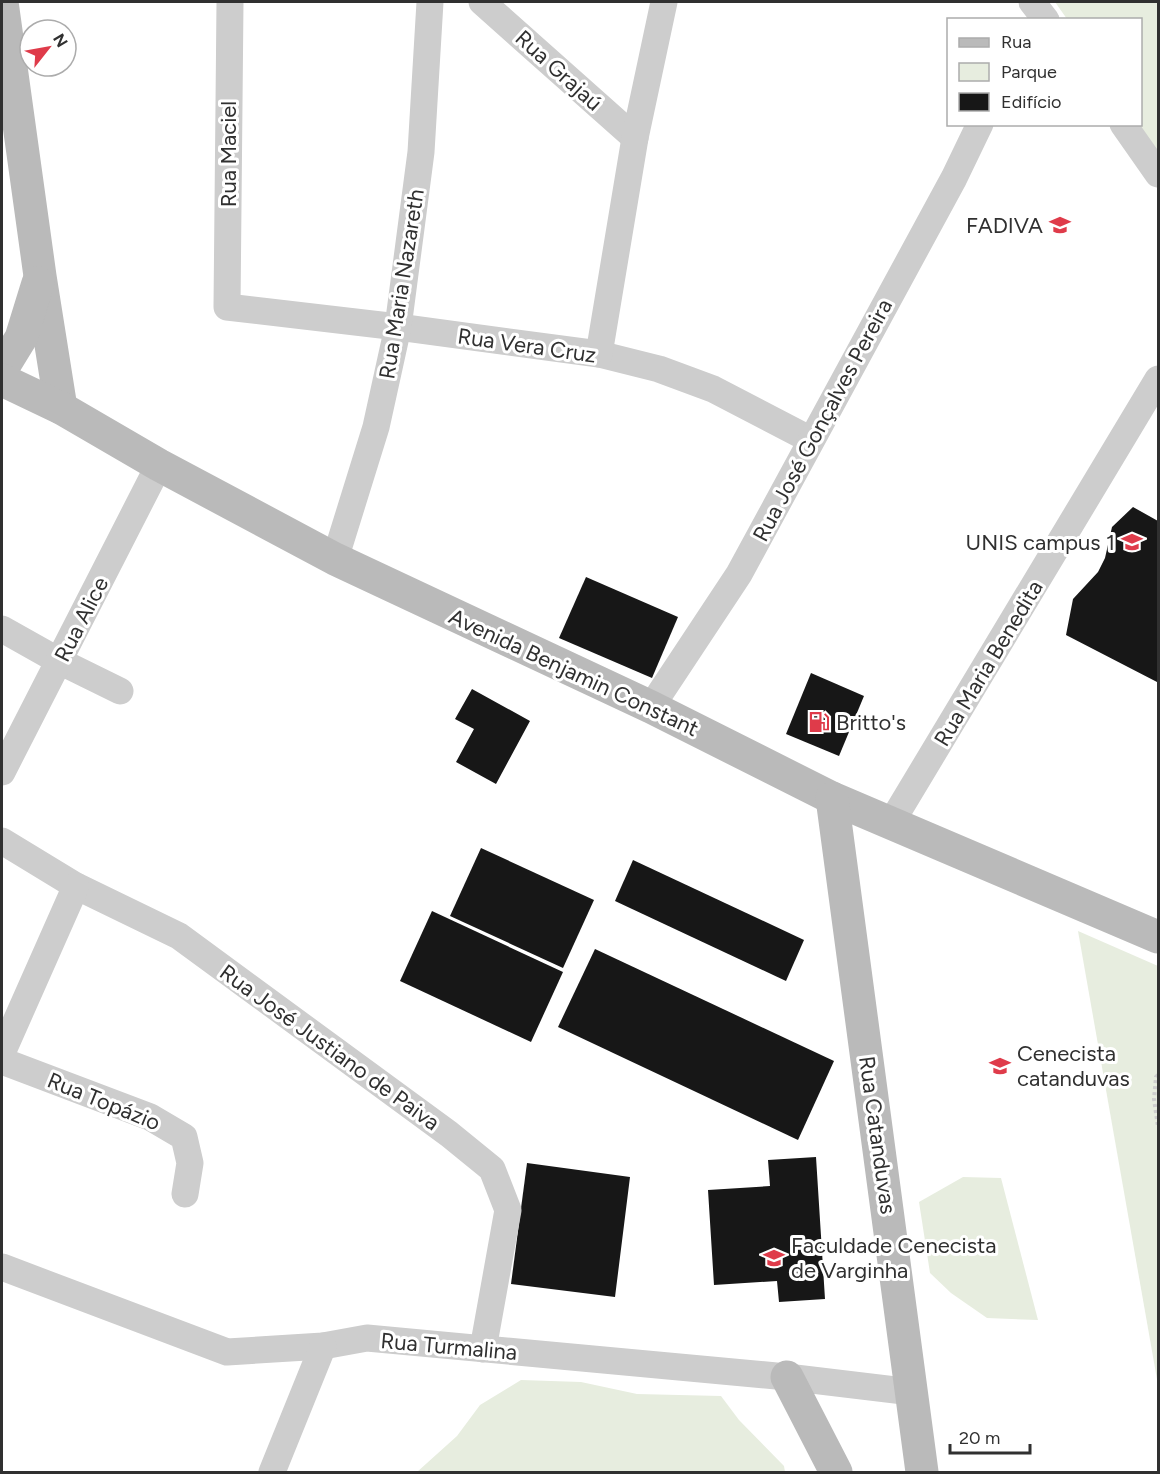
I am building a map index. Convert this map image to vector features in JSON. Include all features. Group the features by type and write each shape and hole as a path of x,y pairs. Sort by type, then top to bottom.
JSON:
{"main road":[{"path":"2,2 61,408"},
{"path":"2,369 21,338 40,276"},
{"name":"Avenida Benjamin Constant","path":"2,381 61,408 159,465 335,559 651,707 832,798 1158,937"},
{"name":"Rua Catanduvas","path":"832,798 922,1473"},
{"path":"787,1377 836,1473"},
{"path":"904,1473 916,1433"}],"street":[{"name":"Rua Maciel","path":"227,307 230,2"},
{"name":"Rua Maria Nazareth","path":"335,559 376,427 398,327 421,152 429,2"},
{"name":"Rua Grajaú","path":"482,2 635,138"},
{"path":"599,354 635,138 664,2"},
{"name":"Rua José Gonçalves Pereira","path":"651,707 739,574 954,178 979,126"},
{"path":"1123,126 1158,174"},
{"name":"Rua Vera Cruz","path":"227,307 599,354 659,369 713,389 811,440"},
{"name":"Rua Maria Benedita","path":"891,823 1158,379"},
{"name":"Rua Alice","path":"2,772 159,465"},
{"path":"2,629 59,662 120,691"},
{"name":"Rua José Justiano de Paiva","path":"2,841 76,886 179,936 449,1134 492,1169 508,1210 483,1349"},
{"path":"2,1053 76,886"},
{"name":"Rua Topázio","path":"2,1061 150,1117 184,1137 190,1162 185,1194"},
{"name":"Rua Turmalina","path":"2,1267 227,1352 323,1346 367,1338 787,1377 912,1392"},
{"path":"272,1473 323,1346"}],"path":[{"path":"1158,1075 1154,1099 1158,1126"}],"green space":[{"path":"1055,2 1158,2 1158,157 1138,126 1142,126 1142,18 1066,18"},
{"path":"1078,931 1158,966 1158,1385"},
{"path":"963,1177 1001,1178 1038,1320 987,1318 951,1293 930,1273 919,1202"},
{"path":"521,1380 581,1382 637,1394 721,1396 739,1420 784,1466 785,1472 417,1472 457,1436 480,1405"}],"building":[{"name":"UNIS campus 1","path":"1133,507 1158,521 1157,682 1066,635 1073,599 1098,572 1105,558 1112,527"},
{"path":"586,577 678,617 652,678 559,638"},
{"path":"811,673 864,696 839,756 786,734"},
{"path":"472,689 530,721 496,784 456,762 474,729 455,719"},
{"path":"481,848 594,900 563,968 450,916"},
{"path":"633,860 804,940 786,981 615,901"},
{"path":"432,911 563,972 531,1042 400,981"},
{"path":"595,949 834,1061 798,1140 558,1027"},
{"name":"Faculdade Cenecista de Varginha","path":"816,1157 825,1299 779,1302 777,1281 714,1285 708,1190 770,1186 768,1160"},
{"path":"527,1163 630,1177 615,1297 511,1284"}],"place":[{"name":"FADIVA","path":"1060,225"},
{"name":"UNIS campus 1","path":"1132,542"},
{"name":"Britto's","path":"819,722"},
{"name":"Cenecista catanduvas","path":"1000,1066"},
{"name":"Faculdade Cenecista de Varginha","path":"774,1258"}]}
